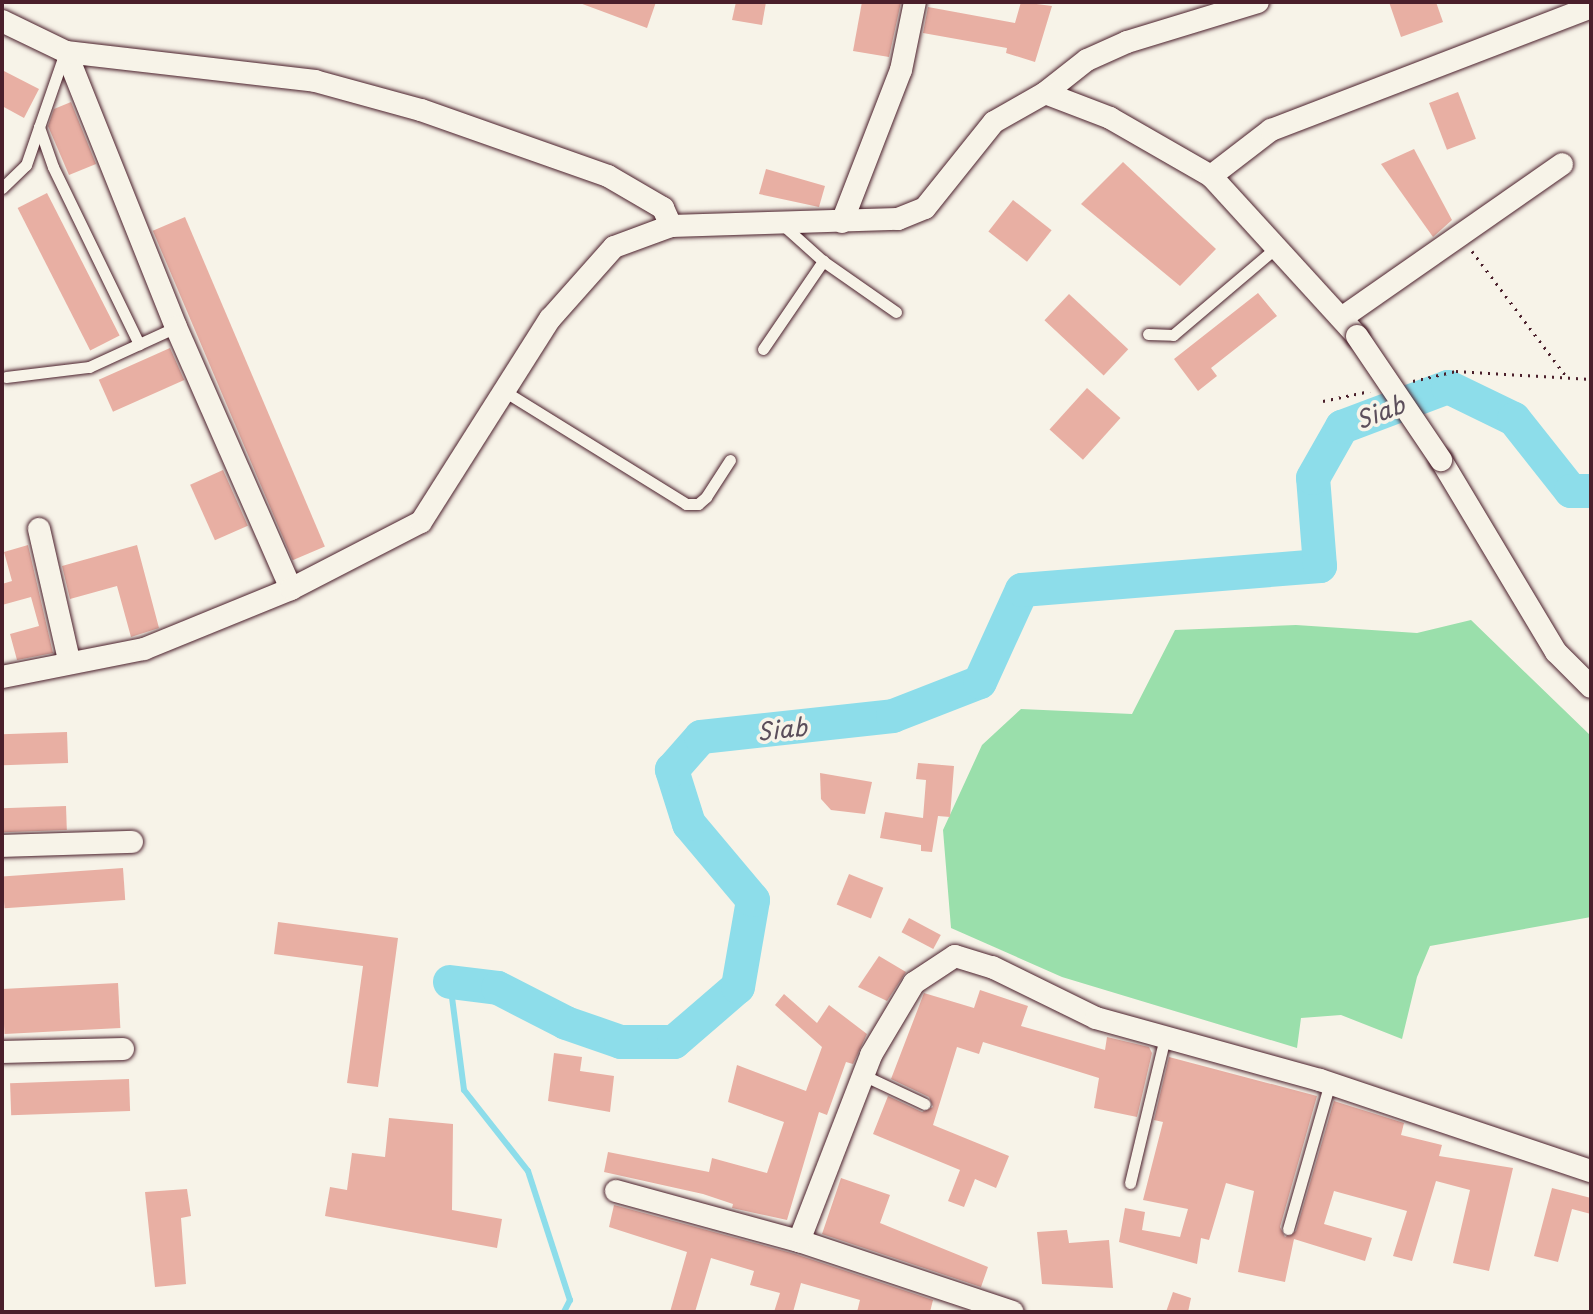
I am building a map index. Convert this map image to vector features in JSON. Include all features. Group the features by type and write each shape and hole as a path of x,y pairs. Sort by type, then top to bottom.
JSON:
{"street":[{"path":"842,222 901,70 915,2"},
{"path":"2,677 69,660 144,649 291,589 421,522 550,319 614,247 671,226 784,226 898,219 925,208 994,122 1045,93 1087,60 1127,42 1258,2"},
{"path":"1211,176 1271,130 1591,7"},
{"path":"2,21 66,52 315,81 421,110 608,176 663,208 671,226"},
{"path":"66,52 176,327 291,589"},
{"path":"1045,93 1110,118 1211,176 1278,246 1357,336 1441,460 1556,652 1591,687"},
{"path":"1343,317 1562,164"},
{"path":"39,529 69,660"},
{"path":"2,846 132,842"},
{"path":"799,1241 863,1075 914,983 955,956 992,967 1096,1018 1330,1083 1591,1171"},
{"path":"2,1052 123,1049"},
{"path":"616,1191 799,1241 1013,1312"}],"lane":[{"path":"2,188 26,165 66,52"},
{"path":"39,127 53,167 139,344"},
{"path":"784,226 823,261 896,312"},
{"path":"1148,334 1173,335 1278,246"},
{"path":"763,349 823,261"},
{"path":"6,377 89,367 176,327"},
{"path":"504,391 686,504 698,504 706,497 730,460"},
{"path":"1130,1183 1165,1037"},
{"path":"863,1075 925,1104"},
{"path":"1288,1229 1330,1083"}],"path":[{"path":"1460,235 1568,379"},
{"path":"1412,381 1456,371 1591,379"},
{"path":"1323,401 1382,388"}],"green space":[{"path":"1471,620 1591,736 1591,917 1430,946 1417,977 1402,1039 1341,1015 1301,1018 1297,1048 1062,977 951,928 943,830 982,745 1021,709 1132,714 1175,630 1296,625 1417,633"}],"building":[{"path":"577,2 656,2 647,28"},
{"path":"736,2 766,2 762,25 732,20"},
{"path":"862,2 901,2 889,57 853,51"},
{"path":"1021,2 1052,6 1035,62 1006,53 1007,48 923,33 928,7 1015,23"},
{"path":"1389,2 1436,2 1443,22 1401,37"},
{"path":"2,70 39,89 24,118 2,106"},
{"path":"1458,92 1476,139 1447,150 1429,103"},
{"path":"71,102 96,164 69,175 48,126 54,109"},
{"path":"1414,149 1452,220 1433,237 1381,164"},
{"path":"1123,162 1216,249 1180,286 1081,204"},
{"path":"766,169 825,186 819,207 759,194"},
{"path":"47,193 120,336 90,351 18,208"},
{"path":"1013,200 1052,230 1027,262 988,232"},
{"path":"185,217 325,547 293,560 153,231"},
{"path":"1258,293 1277,316 1211,368 1217,376 1198,391 1174,359"},
{"path":"1069,294 1128,349 1104,376 1044,320"},
{"path":"170,348 184,380 113,412 99,380"},
{"path":"1087,388 1120,418 1083,460 1050,430"},
{"path":"223,470 248,526 215,540 190,485"},
{"path":"28,545 53,653 17,660 10,634 39,626 31,597 2,605 2,584 12,581 4,552"},
{"path":"137,545 159,628 131,637 117,586 70,599 62,566"},
{"path":"67,732 68,763 3,765 2,734"},
{"path":"918,763 954,766 950,817 938,816 932,852 921,851 921,845 880,838 885,812 923,818 926,780 916,779"},
{"path":"820,773 872,782 865,814 831,810 821,799"},
{"path":"66,806 67,830 3,832 2,808"},
{"path":"123,868 125,900 5,908 2,876"},
{"path":"849,874 883,888 871,918 837,905"},
{"path":"909,918 941,935 933,949 901,932"},
{"path":"278,922 398,938 378,1087 347,1083 363,966 274,954"},
{"path":"879,956 906,972 887,1001 858,987"},
{"path":"118,983 120,1028 5,1034 2,989"},
{"path":"980,990 1028,1006 1021,1026 1105,1050 1107,1037 1149,1047 1152,1053 1137,1117 1094,1108 1099,1078 983,1042 979,1054 957,1047 933,1125 1009,1156 996,1188 975,1179 964,1207 948,1201 960,1170 873,1134 888,1096 922,1112 933,1107 929,1097 891,1079 924,993 974,1008"},
{"path":"784,994 817,1023 829,1005 867,1034 853,1064 846,1062 827,1115 819,1112 787,1220 732,1208 733,1204 703,1194 604,1172 608,1152 709,1172 712,1158 767,1173 784,1122 728,1102 737,1065 806,1091 822,1047 775,1005"},
{"path":"554,1053 582,1057 580,1071 614,1076 610,1112 548,1101"},
{"path":"1169,1057 1317,1096 1280,1227 1285,1237 1296,1231 1334,1101 1404,1123 1401,1135 1442,1145 1439,1156 1513,1168 1489,1271 1453,1263 1470,1190 1436,1181 1412,1261 1393,1256 1407,1211 1334,1191 1324,1224 1372,1238 1365,1261 1294,1239 1285,1282 1238,1272 1254,1191 1226,1183 1209,1240 1201,1238 1197,1264 1119,1242 1125,1208 1145,1212 1142,1230 1180,1237 1188,1209 1143,1200 1163,1122 1154,1120"},
{"path":"129,1079 130,1111 11,1115 10,1083"},
{"path":"389,1118 453,1124 452,1210 502,1219 497,1248 325,1216 330,1187 347,1190 352,1153 385,1157"},
{"path":"841,1178 890,1195 880,1223 988,1267 981,1287 822,1234"},
{"path":"1552,1188 1591,1198 1591,1214 1572,1209 1558,1262 1534,1256"},
{"path":"187,1189 191,1216 181,1218 186,1284 155,1287 145,1192"},
{"path":"614,1205 795,1254 933,1300 930,1312 857,1312 860,1300 801,1283 793,1312 774,1312 780,1293 750,1285 754,1271 711,1258 695,1312 670,1312 687,1252 609,1227"},
{"path":"1067,1230 1069,1243 1109,1240 1113,1288 1042,1284 1037,1232"},
{"path":"1173,1292 1191,1298 1188,1312 1166,1312"}],"waterway":[{"name":"Siab","path":"450,982 498,988 566,1023 621,1042 674,1042 738,987 753,900 689,824 672,770 701,737 893,716 980,682 1022,590 1320,566 1313,478 1342,427 1448,387 1514,419 1571,491 1591,491"},
{"name":"Siab","path":"450,982 464,1090 528,1171 570,1300 564,1312"}]}
